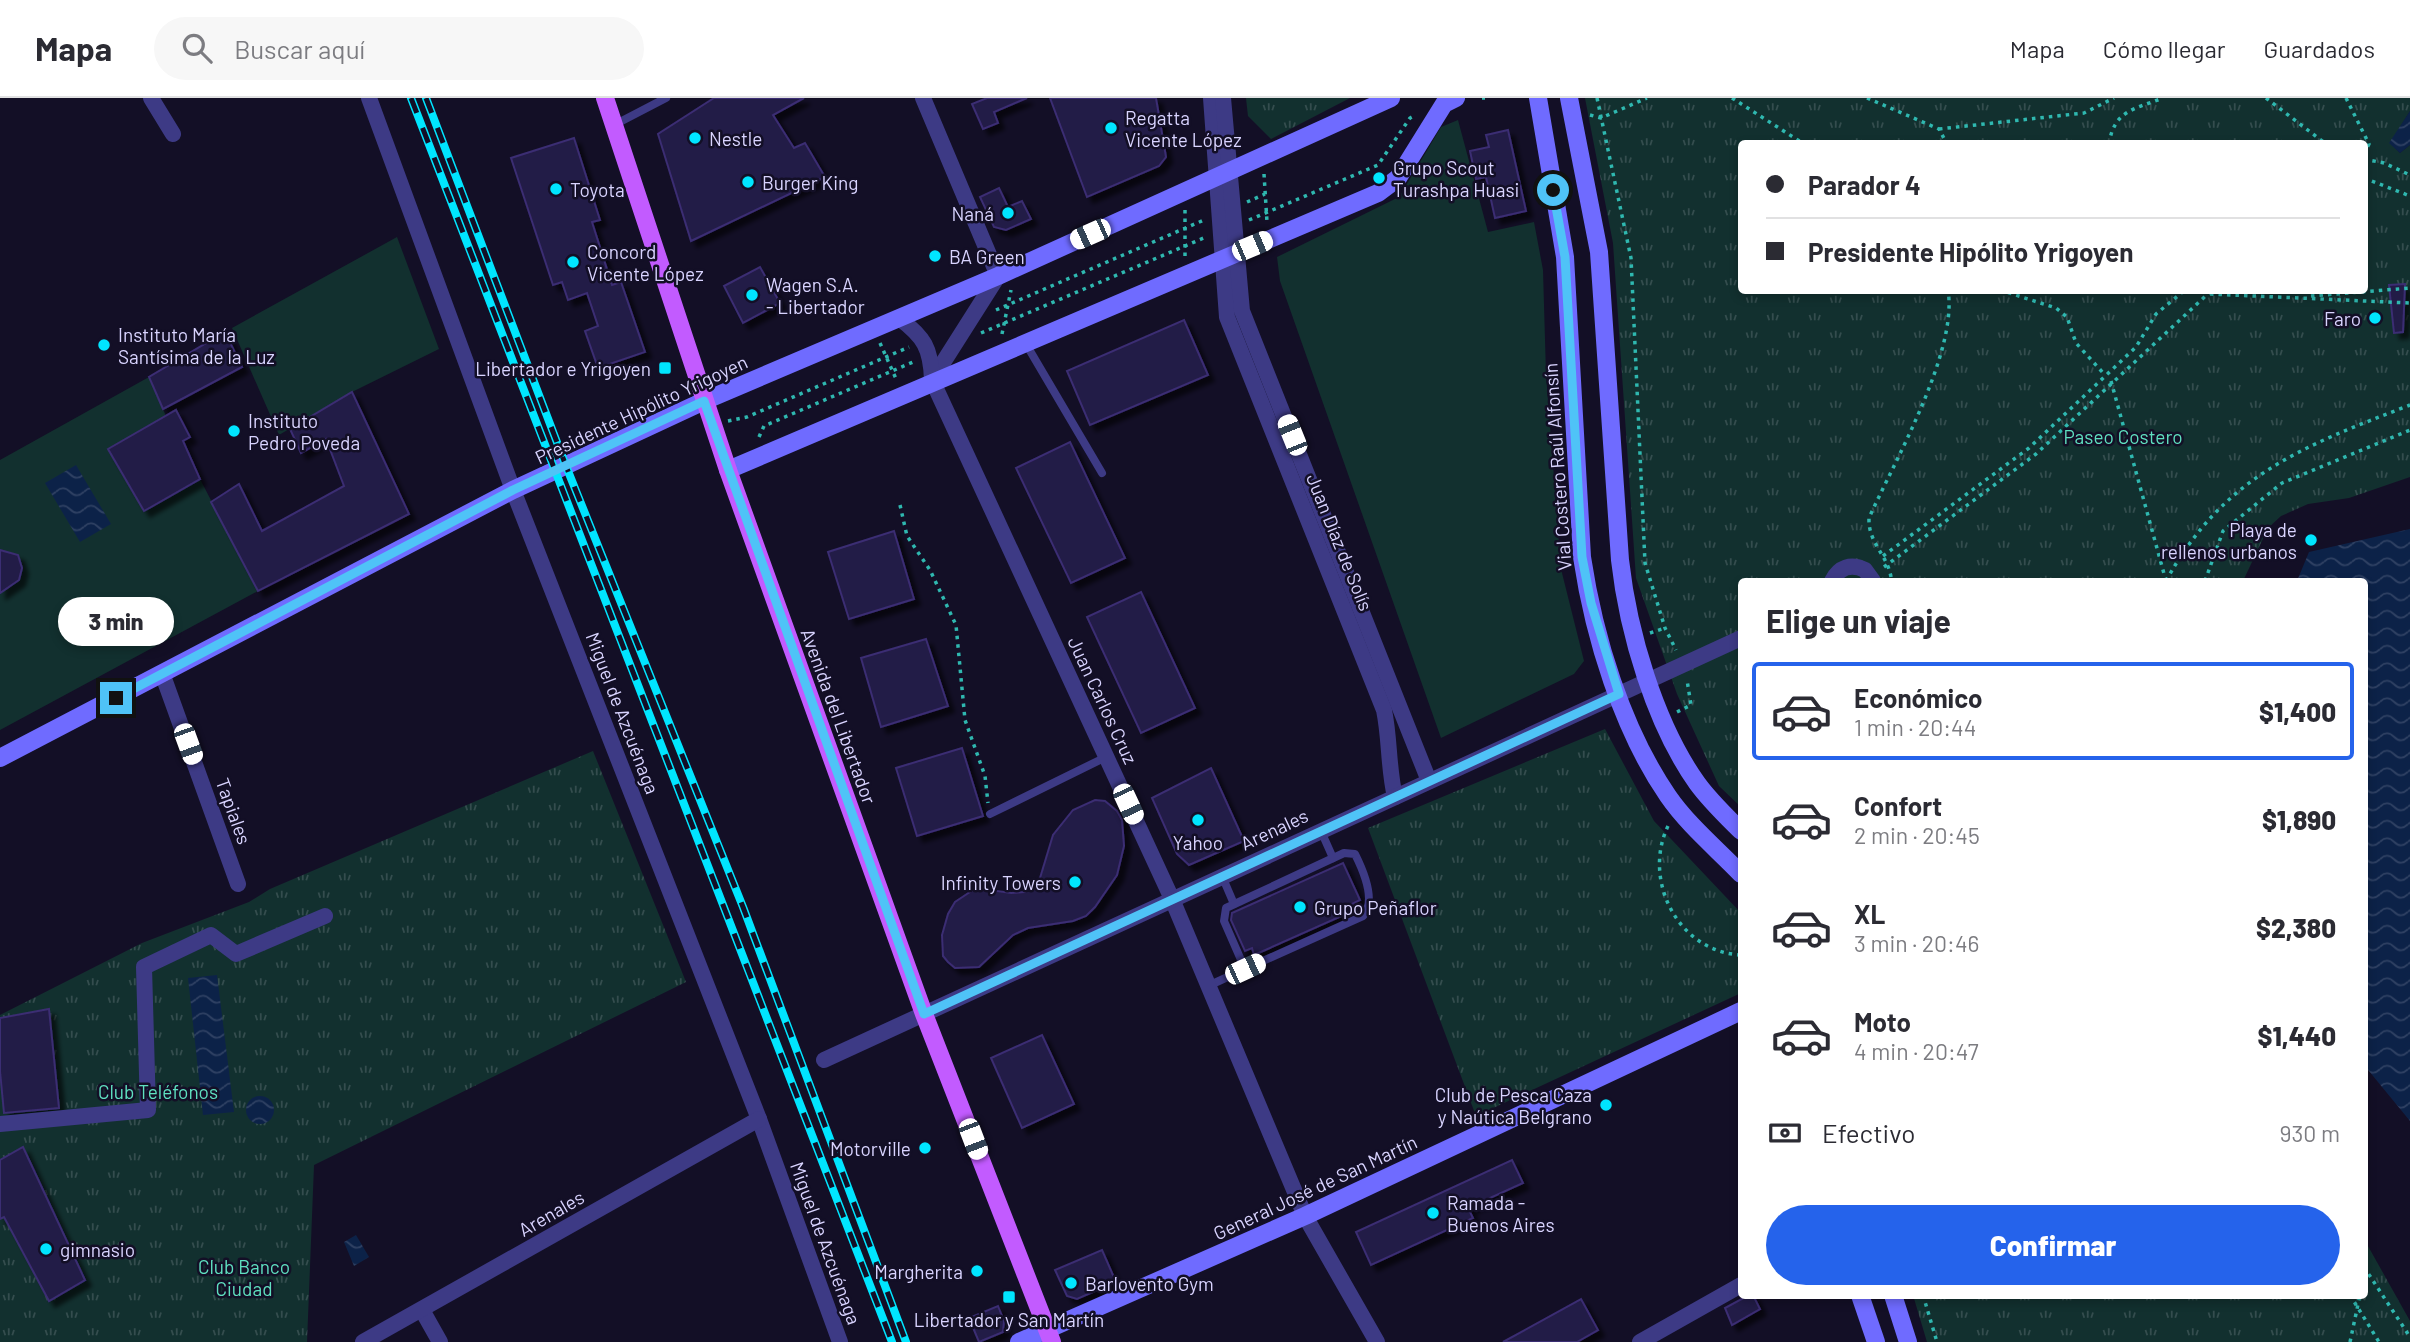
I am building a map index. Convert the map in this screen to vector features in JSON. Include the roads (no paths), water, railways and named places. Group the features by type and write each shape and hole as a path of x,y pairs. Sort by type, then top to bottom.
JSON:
{"main road":[{"name":"Avenida del Libertador","path":"605,98 728,470 924,1014 1050,1336"}],"street":[{"path":"151,98 173,134"},
{"name":"Miguel de Azcuénaga","path":"369,98 513,490 759,1119 840,1342"},
{"path":"923,98 998,275 932,380"},
{"name":"Juan Díaz de Solís","path":"1211,98 1224,172"},
{"name":"Juan Díaz de Solís","path":"1223,98 1224,172 1230,257 1227,317 1384,710 1390,737 1389,769 1395,796"},
{"name":"Presidente Hipólito Yrigoyen","path":"0,758 513,490 704,401 1018,267 1391,98"},
{"name":"Vial Costero Raúl Alfonsín","path":"1538,98 1565,257 1582,557 1591,603 1619,694 1648,762 1678,809 1738,871"},
{"path":"728,470 932,380 1186,276 1378,193 1398,178 1450,101"},
{"path":"1570,104 1599,251 1622,581 1648,680 1664,719 1698,784 1738,828"},
{"name":"Juan Díaz de Solís","path":"1230,257 1242,312 1429,780"},
{"name":"Juan Carlos Cruz","path":"899,318 917,331 931,355 932,380 1172,900 1305,1216 1377,1342"},
{"path":"1834,578 1842,569 1849,566 1865,570 1871,578"},
{"name":"Arenales","path":"824,1060 1738,639"},
{"name":"Tapiales","path":"162,673 238,884"},
{"path":"0,1124 148,1110 144,967 211,935 236,954 325,916"},
{"name":"General José de San Martín","path":"1019,1342 1050,1336 1738,1012"},
{"name":"Arenales","path":"363,1342 759,1119"},
{"path":"1640,1342 1738,1287"},
{"path":"1861,1299 1876,1342"},
{"path":"1894,1299 1908,1342"},
{"path":"422,1310 440,1342"}],"lane":[{"path":"614,125 666,98"},
{"path":"1025,342 1102,473"},
{"path":"990,814 1106,757"},
{"path":"1321,831 1333,858"},
{"path":"1208,986 1245,969 1366,912 1370,901 1355,854 1348,852 1333,858 1226,908 1224,921 1245,969"},
{"path":"1222,876 1234,904"}],"water":[{"path":"2410,111 2410,145 2400,153 2389,143"},
{"path":"76,465 111,524 80,542 45,483"},
{"path":"2410,529 2410,1121 2368,1070 2368,578 2298,578 2309,552"},
{"path":"217,975 234,1112 203,1115 188,978"},
{"path":"260,1096 270,1100 274,1110 270,1120 260,1124 250,1120 246,1110 250,1100"},
{"path":"356,1235 369,1257 354,1266 344,1242"}],"railway":[{"path":"411,98 892,1342"},
{"path":"426,98 566,466 743,907 906,1342"}],"place":[{"name":"Regatta Vicente López","path":"1111,128"},
{"name":"Nestle","path":"695,138"},
{"name":"Grupo Scout Turashpa Huasi","path":"1379,178"},
{"name":"Burger King","path":"748,182"},
{"name":"Toyota","path":"556,189"},
{"name":"Naná","path":"1008,213"},
{"name":"BA Green","path":"935,256"},
{"name":"Concord Vicente López","path":"573,262"},
{"name":"Wagen S.A. - Libertador","path":"752,295"},
{"name":"Faro","path":"2375,318"},
{"name":"Instituto María Santísima de la Luz","path":"104,345"},
{"name":"Libertador e Yrigoyen","path":"665,368"},
{"name":"Instituto Pedro Poveda","path":"234,431"},
{"name":"Playa de rellenos urbanos","path":"2311,540"},
{"name":"Yahoo","path":"1198,820"},
{"name":"Infinity Towers","path":"1075,882"},
{"name":"Grupo Peñaflor","path":"1300,907"},
{"name":"Club de Pesca Caza y Naútica Belgrano","path":"1606,1105"},
{"name":"Motorville","path":"925,1148"},
{"name":"Ramada - Buenos Aires","path":"1433,1213"},
{"name":"gimnasio","path":"46,1249"},
{"name":"Margherita","path":"977,1271"},
{"name":"Barlovento Gym","path":"1071,1283"},
{"name":"Libertador y San Martín","path":"1009,1297"}],"park label":[{"name":"Paseo Costero","path":"2123,436"},
{"name":"Club Teléfonos","path":"158,1091"},
{"name":"Club Banco Ciudad","path":"244,1277"}]}
